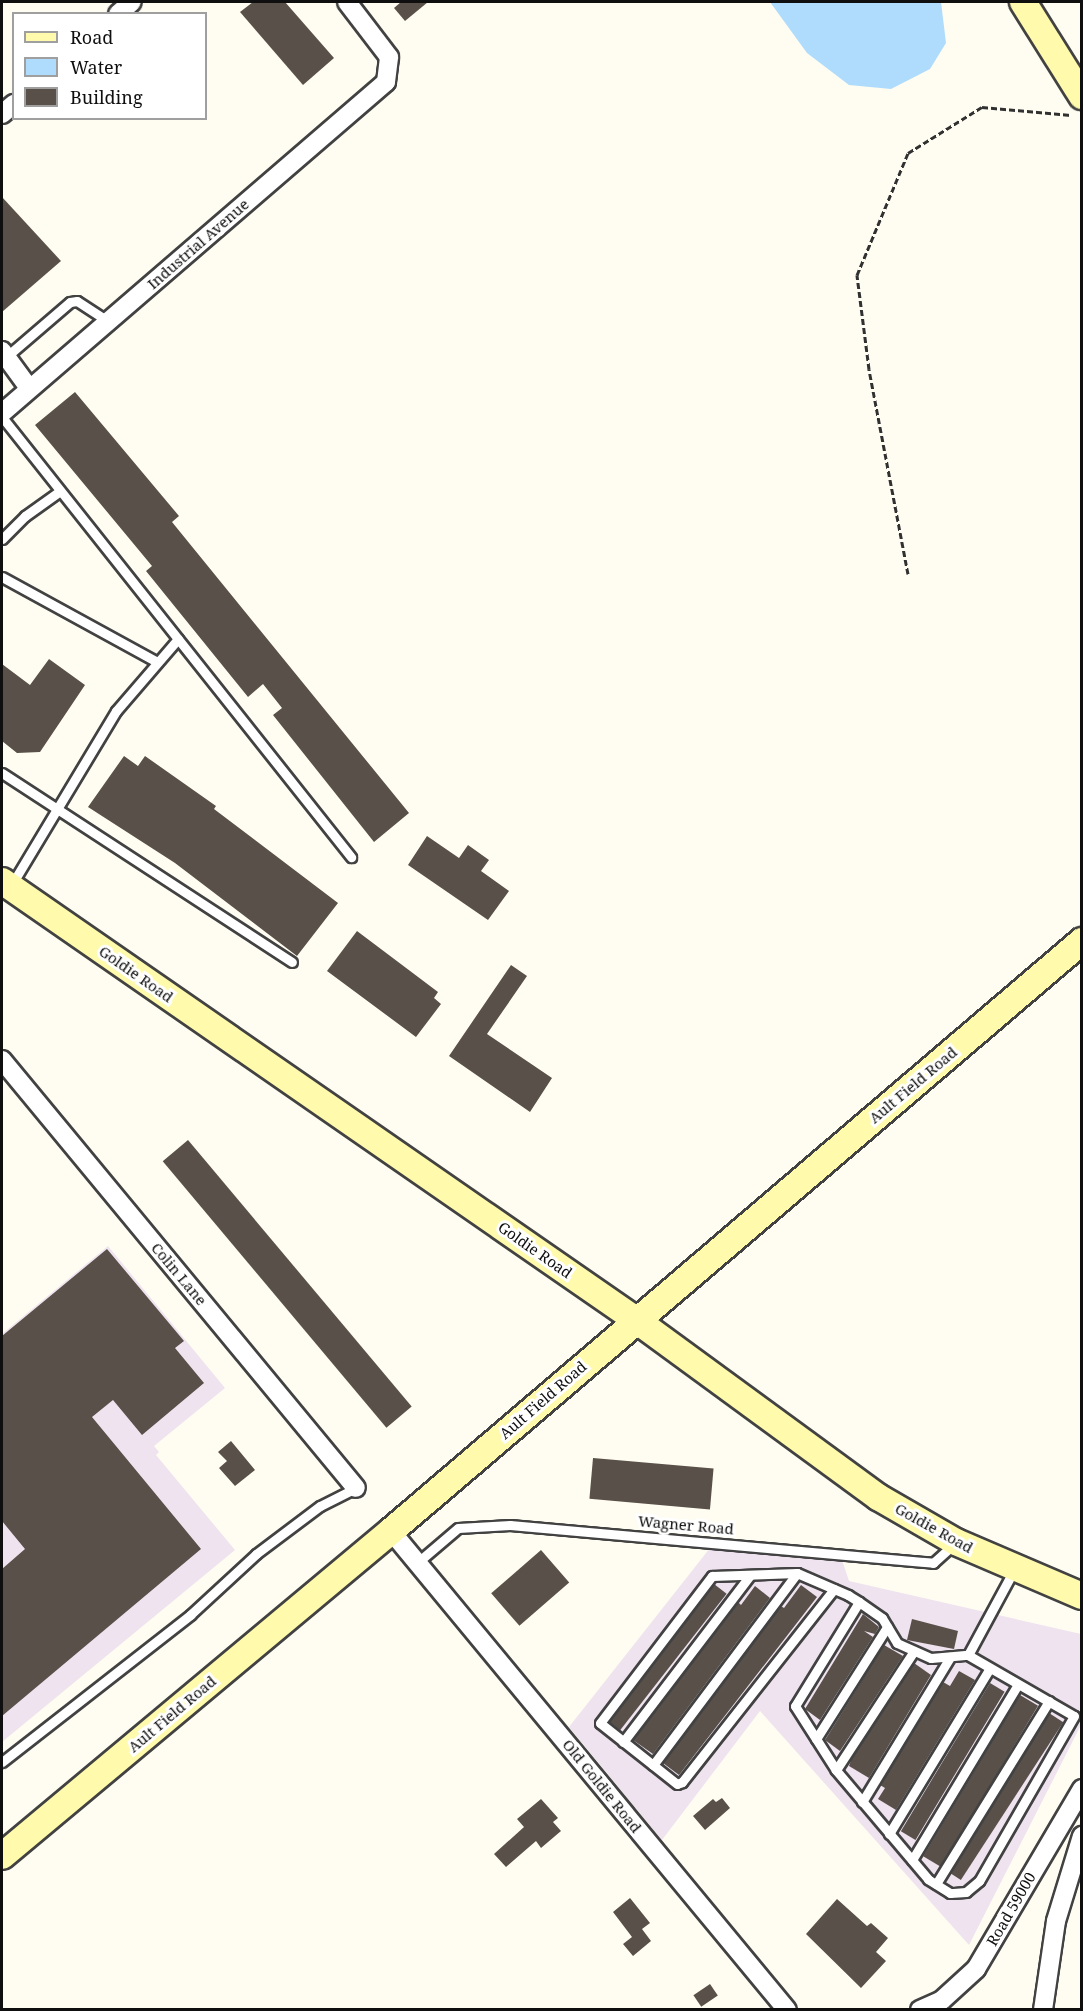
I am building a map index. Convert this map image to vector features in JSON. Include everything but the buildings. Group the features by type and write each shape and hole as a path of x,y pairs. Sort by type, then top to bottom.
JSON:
{"street":[{"path":"120,12 132,2"},
{"name":"Industrial Avenue","path":"2,415 29,388 386,82 389,57 382,44 347,2"},
{"path":"1023,2 1082,96"},
{"path":"4,354 29,388"},
{"name":"Goldie Road","path":"6,884 636,1320 878,1497 956,1542 1014,1570 1082,1596"},
{"name":"Ault Field Road","path":"2,1856 391,1531 1082,941"},
{"name":"Colin Lane","path":"2,1060 356,1488"},
{"path":"391,1531 418,1562"},
{"name":"Old Goldie Road","path":"418,1562 781,2003"},
{"name":"Road 59000","path":"920,2010 942,2000 976,1969 1082,1789"},
{"path":"1043,2010 1056,1921 1082,1836"},
{"path":"781,2003 798,2010"}],"lane":[{"path":"4,354 70,302 77,301 108,321"},
{"path":"2,415 351,857"},
{"path":"2,539 24,516 60,491"},
{"path":"2,577 158,662"},
{"path":"6,884 116,711 178,639"},
{"path":"2,773 292,962"},
{"path":"2,1761 190,1615 256,1554 320,1506 356,1488"},
{"name":"Wagner Road","path":"418,1562 458,1528 510,1525 933,1563 956,1542"},
{"path":"968,1655 1014,1570"},
{"path":"653,1765 797,1573"},
{"path":"834,1589 688,1779 676,1784 600,1723 712,1576 797,1573 834,1589 859,1602 887,1627 897,1643 931,1658 968,1655 1074,1716 979,1881 966,1892 950,1893 936,1884 912,1860 836,1770 795,1706 859,1602"},
{"path":"623,1742 750,1575"},
{"path":"816,1739 887,1627"},
{"path":"836,1770 914,1651"},
{"path":"862,1802 950,1657"},
{"path":"889,1833 990,1668"},
{"path":"912,1860 1018,1684"},
{"path":"936,1884 1048,1701"}],"path":[{"path":"908,574 868,369 857,275 908,153 982,107 1082,116"}],"shaded area":[{"path":"108,1246 225,1388 154,1446 159,1452 156,1455 235,1550 2,1742 2,1334"},
{"path":"710,1548 842,1560 849,1581 1081,1634 1081,1725 969,1945 760,1711 662,1840 569,1727"}],"water":[{"path":"770,2 941,2 946,43 930,69 891,89 849,85 807,53"}]}
